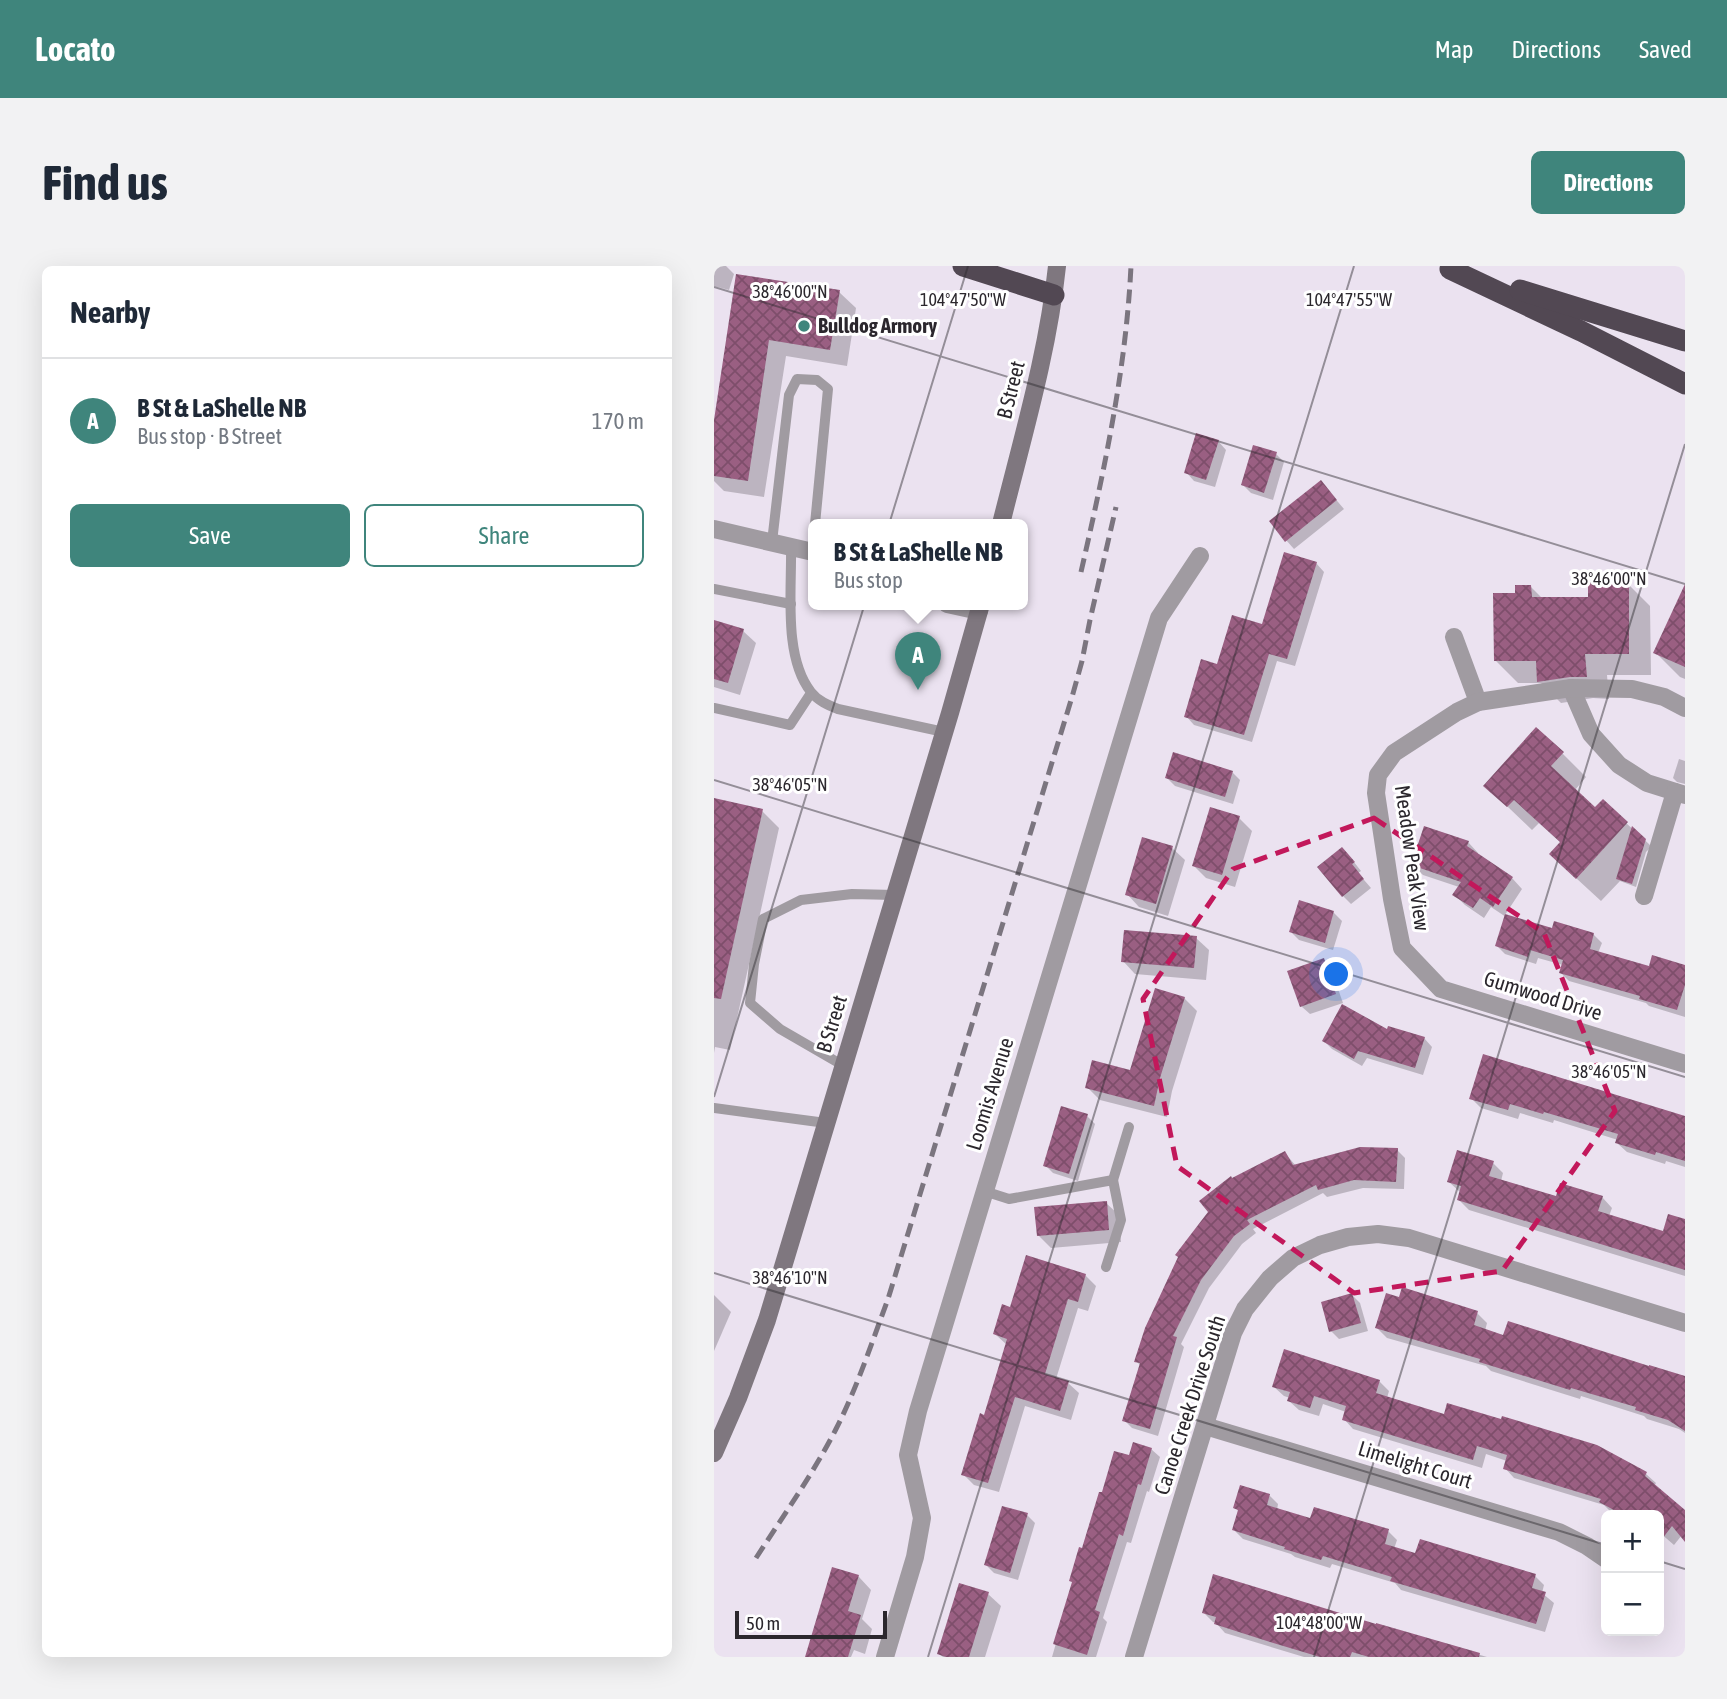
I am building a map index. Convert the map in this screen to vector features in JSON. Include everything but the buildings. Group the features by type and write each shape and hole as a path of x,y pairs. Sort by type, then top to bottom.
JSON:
{"highway":[{"path":"963,266 1054,295"},
{"path":"1446,268 1685,341"},
{"path":"1446,268 1581,331 1685,384"}],"main road":[{"name":"B Street","path":"1002,519 1041,363 1057,266"},
{"name":"B Street","path":"714,1453 767,1320 979,610"}],"street":[{"path":"714,529 808,549"},
{"name":"Loomis Avenue","path":"885,1657 915,1557 922,1518 908,1455 918,1411 1159,618 1200,556"},
{"path":"1454,637 1478,702"},
{"path":"1571,688 1591,734 1619,765 1647,783 1680,794 1644,896"},
{"name":"Meadow Peak View","path":"1402,948 1376,793 1378,775 1394,754 1457,712 1478,702 1571,688 1632,689 1664,697 1685,708"},
{"name":"Gumwood Drive","path":"1402,948 1441,989 1685,1064"},
{"name":"Canoe Creek Drive South","path":"1135,1654 1233,1333 1245,1309 1270,1278 1293,1258 1320,1245 1348,1237 1378,1234 1409,1238 1685,1322"},
{"name":"Limelight Court","path":"1205,1426 1559,1532 1601,1556"},
{"path":"1135,1654 1154,1657"}],"lane":[{"path":"772,542 789,395 797,379 817,380 828,389 815,519"},
{"path":"791,547 794,653 801,675 811,693 823,703 838,709 944,732"},
{"path":"714,589 792,604"},
{"path":"714,708 790,725 811,693"},
{"path":"844,1066 780,1029 750,1003 754,964 764,919 801,900 852,894 895,895"},
{"path":"714,1108 826,1123"},
{"path":"1106,1267 1121,1220 1113,1180 1129,1127"},
{"path":"984,1191 1009,1199 1113,1180"}],"highlighted area":[{"path":"1374,818 1544,933 1615,1111 1502,1271 1354,1293 1177,1166 1143,999 1233,869"}],"railway":[{"path":"1081,572 1106,458 1119,382 1131,266"},
{"path":"756,1558 808,1479 836,1429 888,1299 1072,697 1116,507"}],"place":[{"name":"Bulldog Armory","path":"804,326"},
{"name":"B St & LaShelle NB","path":"918,690"}]}
